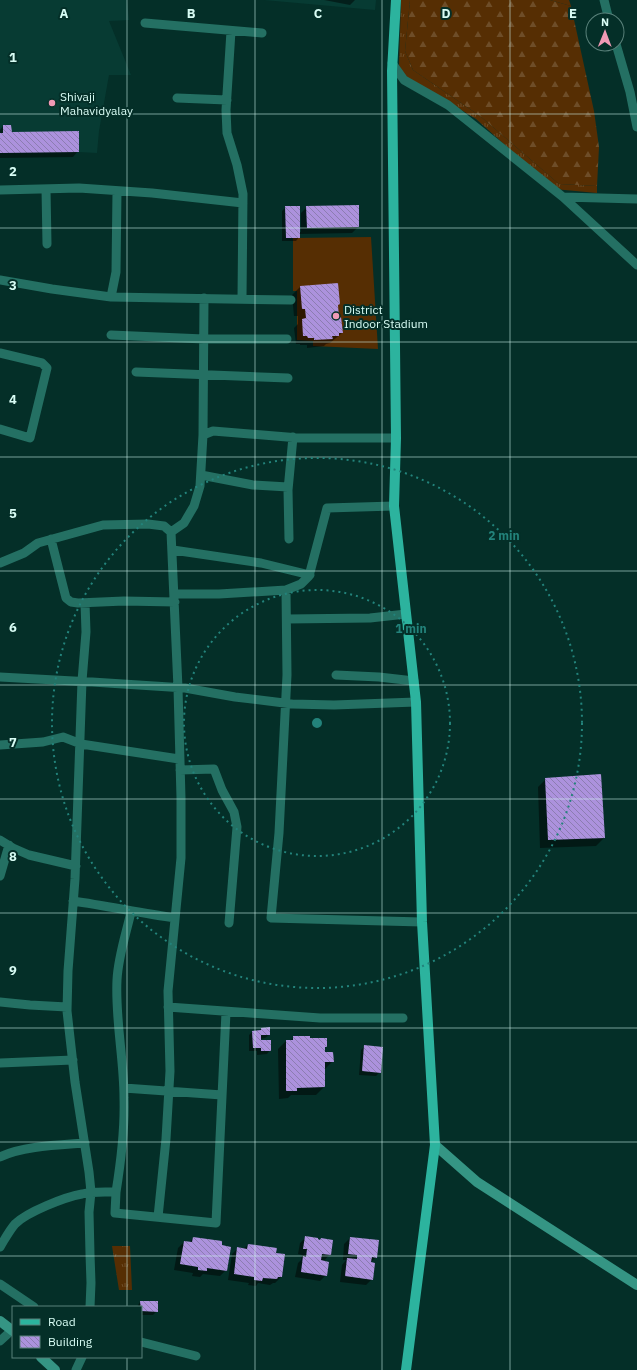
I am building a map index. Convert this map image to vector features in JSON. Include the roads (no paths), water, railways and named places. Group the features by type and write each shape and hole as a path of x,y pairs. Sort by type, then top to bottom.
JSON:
{"main road":[{"path":"396,0 392,63 396,438 394,506 416,702 422,922 435,1145 406,1370"},
{"path":"435,1145 477,1182 637,1285"},
{"path":"0,1321 12,1331"},
{"path":"42,1358 55,1370"}],"street":[{"path":"604,0 607,12"},
{"path":"145,23 262,33"},
{"path":"231,30 227,100 228,133 243,194 242,299"},
{"path":"618,52 630,92 637,127"},
{"path":"392,63 404,80 448,105 562,197 637,265"},
{"path":"177,98 227,100"},
{"path":"0,190 79,188 152,193 242,203"},
{"path":"46,189 47,244"},
{"path":"111,297 116,272 117,191"},
{"path":"562,197 637,199"},
{"path":"0,280 111,297 291,300"},
{"path":"171,532 184,523 194,506 200,486 203,435 204,298"},
{"path":"111,335 204,339 288,339"},
{"path":"0,352 42,364 47,368 30,438 0,429"},
{"path":"136,372 288,378"},
{"path":"203,435 213,430 293,437 396,438"},
{"path":"289,539 288,487 293,437"},
{"path":"201,474 253,485 288,487"},
{"path":"51,539 66,598 71,602 85,603 286,590 301,584 310,575 327,508 394,506"},
{"path":"0,563 24,554 38,544 51,539 103,525 148,524 164,526 171,532 178,688 181,858 168,991 170,1071 166,1139 158,1217"},
{"path":"173,550 261,563 310,575"},
{"path":"286,590 286,703 279,833 271,918 422,922"},
{"path":"85,603 86,632 82,681 76,866 68,971 67,1007 91,1192 89,1212 91,1283 90,1306"},
{"path":"287,619 370,618 406,614"},
{"path":"336,675 379,677 414,681"},
{"path":"0,677 178,688 286,703 334,705 416,702"},
{"path":"0,744 43,742 63,737 81,744 179,759"},
{"path":"180,770 214,769 222,790 234,812 237,827 229,923"},
{"path":"0,840 29,855 76,866"},
{"path":"0,876 9,845"},
{"path":"73,900 111,906 131,912 175,918"},
{"path":"131,912 118,963 117,981 117,1002 124,1088 124,1125 115,1212 216,1223 226,1012"},
{"path":"0,1002 67,1007"},
{"path":"168,1007 320,1018 403,1018"},
{"path":"0,1063 73,1060"},
{"path":"124,1088 222,1095"},
{"path":"0,1157 9,1152 56,1145 84,1143"},
{"path":"0,1247 16,1223 34,1212 59,1201 81,1194 91,1192 116,1192"},
{"path":"0,1284 33,1306"},
{"path":"0,1341 12,1331"},
{"path":"142,1342 196,1356"},
{"path":"76,1370 82,1358"}],"place":[{"name":"Shivaji Mahavidyalay","path":"52,103"},
{"name":"District Indoor Stadium","path":"336,316"}]}
